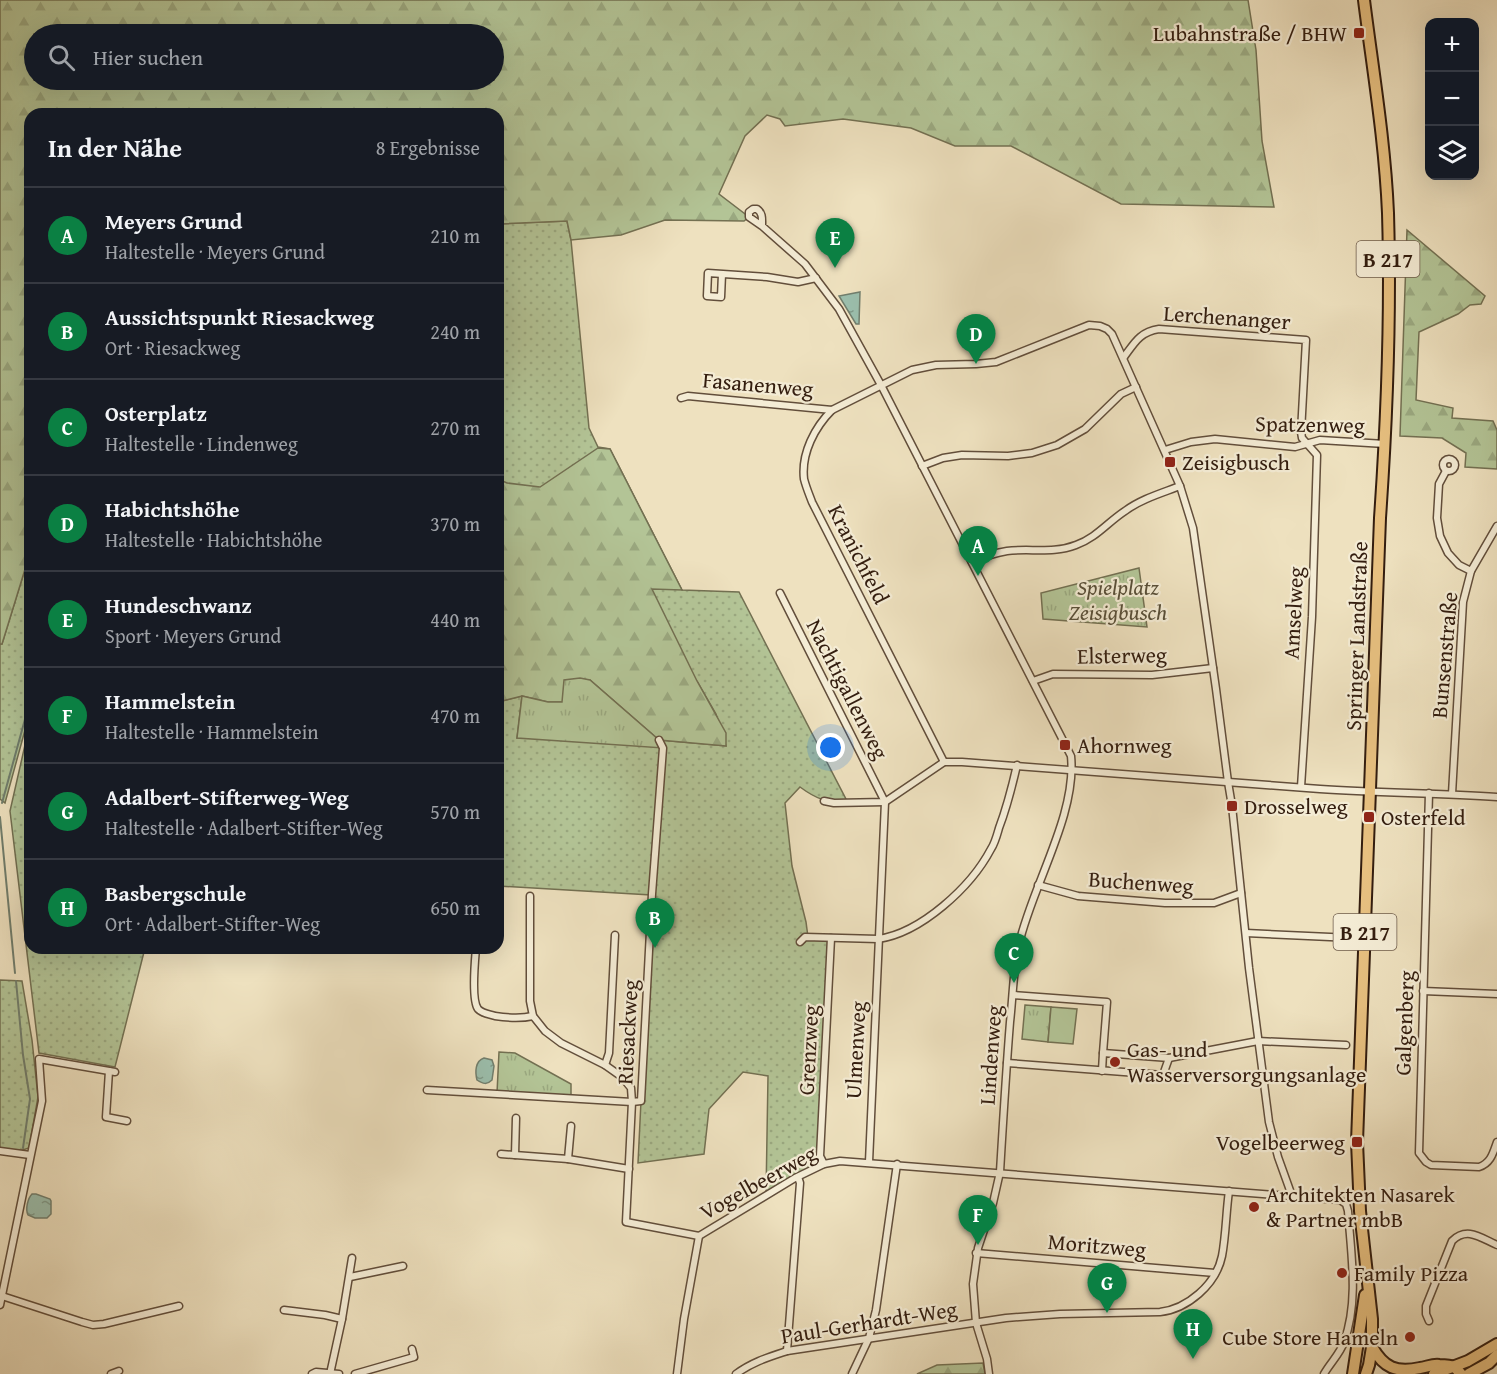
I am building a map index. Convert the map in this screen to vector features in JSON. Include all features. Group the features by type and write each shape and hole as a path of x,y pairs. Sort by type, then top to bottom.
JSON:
{"main road":[{"name":"Springer Landstraße","path":"1364,0 1385,170 1389,293 1358,1142 1358,1179 1372,1319 1372,1347"},
{"name":"Springer Landstraße","path":"1353,1374 1367,1274"},
{"path":"1434,1374 1458,1371 1472,1359 1497,1344"},
{"path":"1372,1347 1382,1362 1394,1369 1410,1370 1436,1364 1458,1371"},
{"name":"B 217","path":"1366,1374 1372,1347"},
{"path":"1469,1374 1490,1364"}],"street":[{"path":"762,226 805,264 839,309 881,385 1071,756 1072,770"},
{"path":"722,274 721,297 706,296 708,273 767,277 798,282 816,278"},
{"name":"Kranichfeld","path":"944,762 807,489 804,478 807,449 817,428 832,410 912,370 936,365 996,362 1089,325 1100,326 1112,334 1136,387"},
{"name":"Lerchenanger","path":"1124,357 1139,337 1149,330 1159,329 1306,340 1301,432 1307,444"},
{"path":"922,466 943,458 962,455 1008,456 1032,453 1057,445 1084,429 1121,394 1136,387 1180,486 1193,528 1232,806 1269,1122 1292,1196"},
{"name":"Fasanenweg","path":"681,398 688,396 832,410"},
{"name":"Spatzenweg","path":"1164,450 1191,442 1215,439 1295,447 1315,440 1385,444"},
{"name":"Amselweg","path":"1301,788 1312,617 1317,455 1307,444"},
{"path":"1446,471 1439,484 1437,518 1440,536 1448,553 1459,565 1471,571"},
{"path":"972,562 988,555 1008,551 1052,551 1073,547 1101,532 1137,503 1180,486"},
{"name":"Bunsenstraße","path":"1452,794 1463,602 1471,571 1497,525"},
{"name":"Nachtigallenweg","path":"780,593 885,802"},
{"name":"Elsterweg","path":"1033,681 1053,674 1152,675 1213,668"},
{"name":"Riesackweg","path":"428,1089 641,1101 652,894 663,748 659,740"},
{"path":"824,801 885,802 944,762 1017,765 1301,788 1497,797"},
{"path":"800,942 805,937 890,938 929,917 968,881 992,848 1009,800 1017,765"},
{"name":"Lindenweg","path":"989,1374 976,1323 973,1284 976,1253 993,1203 1000,1172 1018,947 1023,925 1058,834 1072,770"},
{"name":"Galgenberg","path":"1429,793 1419,1153 1431,1165 1479,1167 1491,1160 1497,1142"},
{"name":"Ulmenweg","path":"868,1162 885,802"},
{"name":"Buchenweg","path":"1038,885 1078,896 1176,903 1214,903 1241,892"},
{"path":"530,896 530,1001 533,1016 545,1031 561,1043 605,1065 622,1077 631,1088 632,1102"},
{"path":"1246,933 1352,938"},
{"path":"605,1065 609,1053 615,935"},
{"name":"Grenzweg","path":"824,1164 820,1156 831,938"},
{"path":"476,954 475,1002 478,1008 484,1014 510,1018 533,1016"},
{"path":"1423,991 1497,994"},
{"path":"1013,995 1107,1002 1102,1071"},
{"path":"1104,1053 1169,1058 1258,1041 1346,1045"},
{"path":"1007,1064 1163,1075 1169,1058"},
{"path":"0,1305 42,1101 39,1059 112,1072 106,1117 127,1121"},
{"name":"Riesackweg","path":"626,1222 632,1102"},
{"path":"515,1155 516,1118"},
{"path":"568,1159 571,1126"},
{"path":"0,1151 30,1155"},
{"path":"501,1154 568,1159 629,1169"},
{"name":"Vogelbeerweg","path":"626,1222 699,1236 798,1177 824,1164 840,1161 1340,1200 1346,1204 1348,1211 1352,1314 1344,1343 1324,1374"},
{"path":"852,1374 869,1338 876,1310 897,1164"},
{"path":"787,1351 800,1183 798,1177"},
{"path":"1215,1273 1222,1258 1228,1191"},
{"path":"1429,1321 1426,1306 1452,1241 1465,1233 1497,1245"},
{"path":"677,1374 699,1236"},
{"name":"Moritzweg","path":"976,1253 1215,1273"},
{"path":"330,1373 352,1258"},
{"path":"350,1276 403,1266"},
{"name":"Paul-Gerhardt-Weg","path":"736,1374 747,1366 787,1351 1006,1318 1049,1314 1171,1311 1196,1296 1215,1273"},
{"path":"2,1296 93,1325 179,1306"},
{"path":"284,1310 342,1319"},
{"path":"355,1374 414,1357 412,1349"},
{"path":"111,1374 120,1371"},
{"path":"312,1374 316,1372 339,1374"}],"green space":[{"path":"0,0 1248,0 1256,50 1262,141 1274,207 1121,204 1011,146 955,146 911,128 843,119 785,126 780,119 767,115 745,136 719,194 749,217 744,221 665,220 621,235 571,240 567,221 504,224 504,108 24,108 24,572 2,644 0,644"},
{"path":"567,221 571,240 589,428 598,447 610,449 682,590 739,592 848,803 823,800 800,787 785,803 792,866 808,937 831,938 820,1156 824,1164 766,1195 768,1076 743,1072 709,1109 704,1154 638,1163 651,895 504,886 504,700 522,696 517,738 659,740 726,746 716,714 697,681 504,541 504,224"},
{"path":"1407,230 1485,296 1481,304 1470,305 1458,314 1419,332 1416,400 1453,408 1452,418 1493,421 1497,430 1497,469 1465,467 1466,453 1442,438 1400,436"},
{"path":"598,448 610,449 682,590 652,589 697,681 726,733 726,746 659,740 590,680 562,702 548,702 522,696 504,700 504,482 540,487"},
{"name":"Spielplatz Zeisigbusch","path":"1139,568 1147,627 1043,619 1041,593"},
{"path":"24,572 24,734 5,803 0,799 0,644 2,644"},
{"path":"580,678 590,680 659,740 663,748 517,738 522,696 548,702 562,702 564,680"},
{"path":"24,749 24,928 10,811"},
{"path":"27,954 143,954 115,1067 39,1053"},
{"path":"0,980 22,981 32,1040 38,1097 29,1148 13,1153 0,1151"},
{"path":"1025,1005 1051,1007 1048,1042 1022,1039"},
{"path":"1051,1007 1077,1009 1073,1044 1048,1042"},
{"path":"499,1052 515,1053 571,1084 571,1098 497,1093"},
{"path":"983,1363 985,1374 917,1374 937,1365"}],"water":[{"path":"860,292 859,324 856,324 839,296"},
{"path":"484,1058 492,1060 494,1066 492,1080 488,1083 477,1080 476,1074 477,1064"},
{"path":"32,1194 50,1199 51,1214 47,1218 35,1218 28,1215 27,1204"}],"waterway":[{"path":"2,803 24,723"},
{"path":"0,817 15,973"},
{"path":"16,981 30,1099 23,1148"}],"place":[{"name":"Lubahnstraße / BHW","path":"1359,33"},
{"name":"Hundeschwanz","path":"835,268"},
{"name":"Habichtshöhe","path":"976,364"},
{"name":"Zeisigbusch","path":"1170,462"},
{"name":"Meyers Grund","path":"978,576"},
{"name":"Ahornweg","path":"1065,745"},
{"name":"Drosselweg","path":"1232,806"},
{"name":"Osterfeld","path":"1369,817"},
{"name":"Aussichtspunkt Riesackweg","path":"655,948"},
{"name":"Osterplatz","path":"1014,983"},
{"name":"Gas- und Wasserversorgungsanlage","path":"1115,1062"},
{"name":"Vogelbeerweg","path":"1357,1142"},
{"name":"Architekten Nasarek & Partner mbB","path":"1254,1207"},
{"name":"Hammelstein","path":"978,1245"},
{"name":"Family Pizza","path":"1342,1273"},
{"name":"Adalbert-Stifterweg-Weg","path":"1107,1313"},
{"name":"Cube Store Hameln","path":"1410,1337"},
{"name":"Basbergschule","path":"1193,1359"}]}
